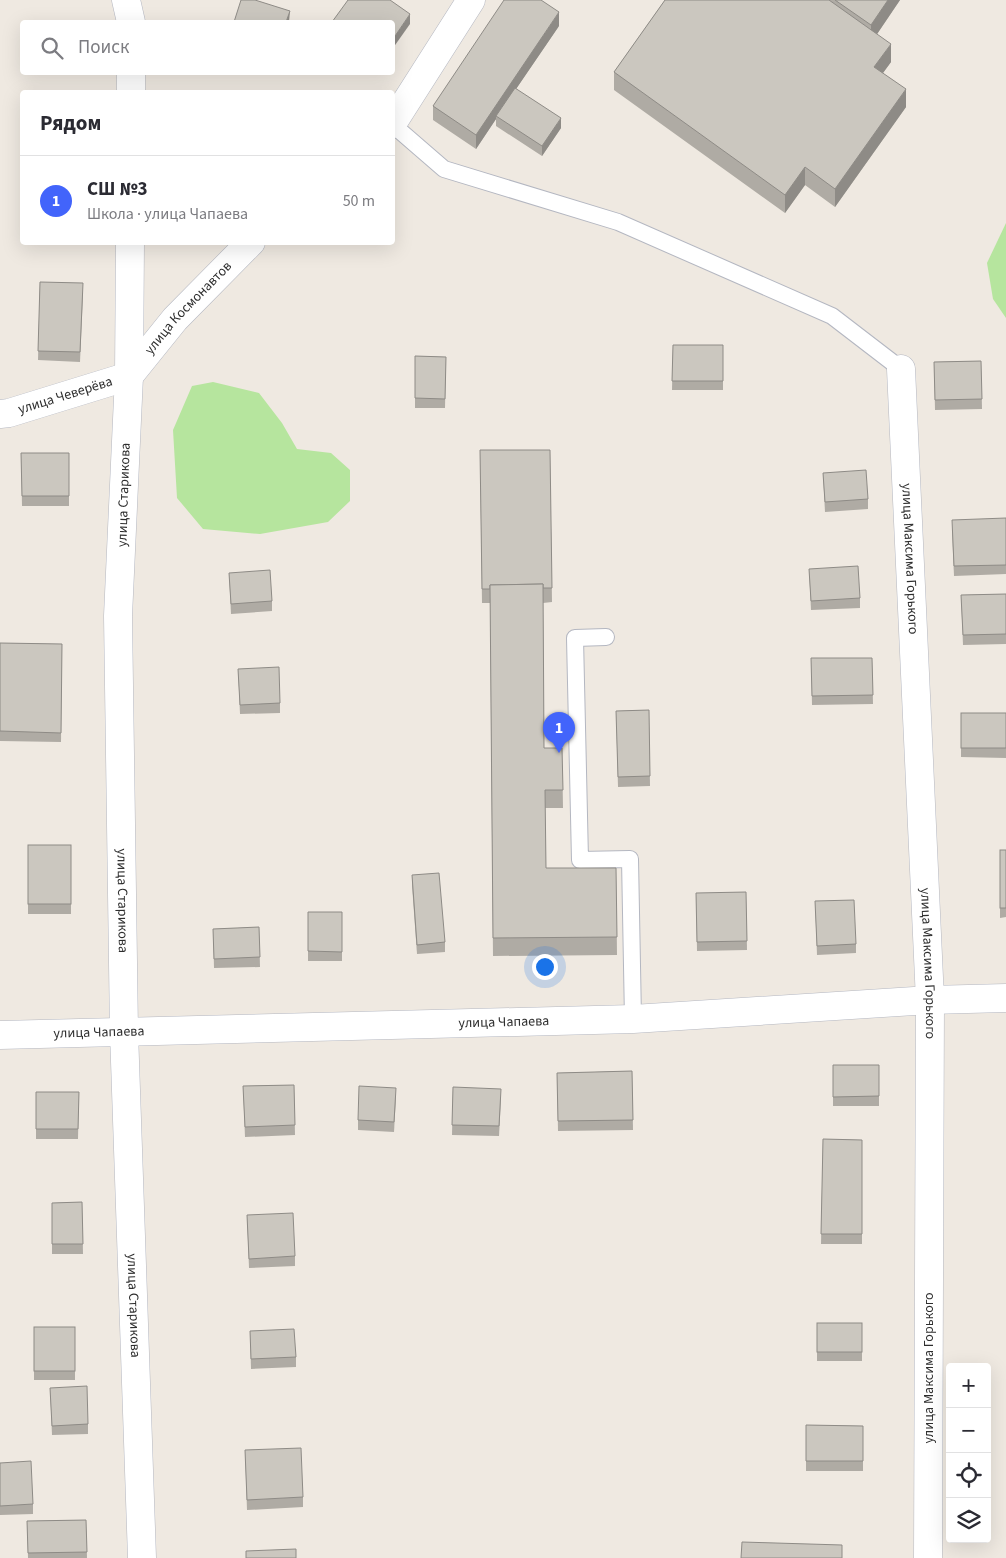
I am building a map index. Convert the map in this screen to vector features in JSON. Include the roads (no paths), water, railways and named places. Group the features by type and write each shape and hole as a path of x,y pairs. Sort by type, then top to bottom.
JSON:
{"street":[{"path":"126,0 131,20"},
{"path":"395,119 472,0"},
{"path":"131,75 131,90"},
{"name":"улица Старикова","path":"130,245 129,376 118,616 124,1032 142,1558"},
{"name":"улица Космонавтов","path":"129,376 174,319 248,245"},
{"name":"улица Максима Горького","path":"901,369 930,1000 928,1558"},
{"name":"улица Чеверёва","path":"0,414 9,413 129,376"},
{"name":"улица Чапаева","path":"0,1035 633,1019 930,1000 1006,998"}],"lane":[{"path":"395,127 444,169 618,222 832,316 901,369"},
{"path":"606,637 575,638 580,860 630,859 633,1019"}],"place":[{"name":"СШ №3","path":"559,753"}]}
